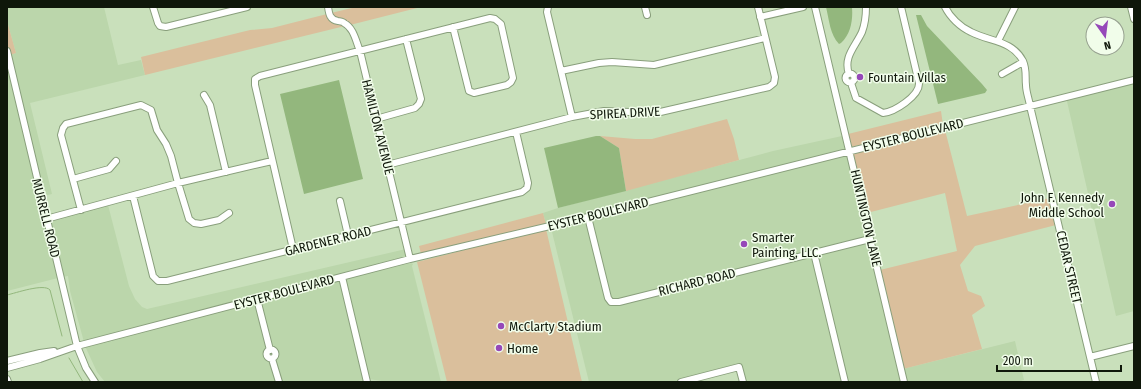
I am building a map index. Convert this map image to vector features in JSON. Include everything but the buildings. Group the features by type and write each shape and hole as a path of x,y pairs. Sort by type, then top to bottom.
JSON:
{"street":[{"path":"153,7 158,23 160,26 166,27 247,7"},
{"name":"HAMILTON AVENUE","path":"328,7 330,16 334,20 344,22 349,28 354,35 360,51 410,259"},
{"path":"548,7 546,12 562,71 572,117"},
{"path":"646,7 648,15"},
{"name":"SPIREA DRIVE","path":"387,165 572,117 604,112 656,113 769,87 774,83 775,77 758,7"},
{"path":"760,17 803,7"},
{"name":"HUNTINGTON LANE","path":"815,7 904,382"},
{"path":"866,7 865,21 862,31 847,59 849,79 856,98 883,113 893,111 909,100 918,91 919,83 901,7"},
{"path":"945,7 948,13 960,26 972,33 1006,44 1016,52 1023,62 1002,74"},
{"path":"998,41 1015,7"},
{"path":"1131,7 1134,19"},
{"path":"293,249 255,85 255,79 260,76 453,27 490,18 495,19 501,24 513,78 511,82 507,85 474,93 469,92 453,27"},
{"path":"562,71 599,63 612,62 654,65 766,38"},
{"path":"376,119 415,108 421,100 406,39"},
{"name":"MURRELL ROAD","path":"7,51 77,346 86,368 95,382"},
{"name":"CEDAR STREET","path":"1023,62 1026,71 1026,84 1030,106 1096,382"},
{"path":"833,82 849,79"},
{"name":"EYSTER BOULEVARD","path":"7,368 77,346 410,259 588,217 850,150 1134,80"},
{"path":"204,95 210,105 226,172"},
{"path":"81,210 61,135 62,128 66,124 141,105 151,110 156,130 172,156 186,213 189,219 194,223 201,224 219,220 229,213"},
{"name":"GARDENER ROAD","path":"133,196 153,276 158,281 167,281 522,192 527,188 528,183 516,132"},
{"path":"73,178 109,169 116,161"},
{"path":"46,219 178,183 272,161"},
{"path":"340,201 348,235"},
{"name":"RICHARD ROAD","path":"588,217 608,298 611,302 619,302 870,239"},
{"path":"814,253 845,382"},
{"path":"342,277 367,382"},
{"path":"257,299 270,350 267,353 267,356 269,359 272,359 279,382"},
{"path":"1090,357 1134,346"},
{"name":"EYSTER BOULEVARD","path":"7,361 40,353 63,350"},
{"path":"682,382 740,367 743,382"}],"shaded area":[{"path":"7,7 104,7 118,65 141,60 145,75 30,103 52,194 43,196 10,55 16,53 7,21"},
{"path":"356,7 421,7 350,25 335,18 331,13"},
{"path":"826,7 852,7 852,22 849,31 839,44 832,32"},
{"path":"327,14 345,26 145,75 141,57 250,30 272,28"},
{"path":"916,15 921,15 927,26 987,90 985,93 938,104"},
{"path":"7,21 16,53 10,55 7,42"},
{"path":"7,61 58,278 7,291"},
{"name":"John F. Kennedy Middle School","path":"1134,79 1134,311 1116,316 1066,97"},
{"path":"339,80 363,179 304,194 280,94"},
{"path":"941,111 943,125 851,147 848,134"},
{"path":"727,119 739,160 626,191 619,148 600,136 652,139"},
{"path":"945,130 967,216 1050,198 1056,225 975,246 960,265 968,291 981,296 985,306 972,315 982,349 903,369 880,270 957,251 945,193 867,213 852,152"},
{"path":"600,136 619,148 626,191 558,208 544,148"},
{"path":"842,136 846,149 546,224 543,213 558,208 773,151"},
{"path":"847,153 868,237 618,300 612,300 610,297 590,218"},
{"path":"108,205 129,286 135,299 142,307 147,309 406,249 408,258 84,342 70,291 68,276 62,277 49,221"},
{"path":"543,213 546,224 421,254 419,246"},
{"path":"586,219 609,304 813,256 843,382 745,382 741,364 672,382 589,382 552,232 550,230 548,231 547,229"},
{"name":"McClarty Stadium","path":"546,229 582,382 447,382 417,262"},
{"path":"869,242 902,382 847,382 817,255"},
{"path":"411,263 413,264 412,266 441,382 388,382 369,379 344,279"},
{"path":"340,280 365,380 352,382 281,382 275,361 278,357 278,353 276,349 272,347 260,301"},
{"path":"256,302 268,348 265,352 265,357 271,362 276,382 105,382 97,372 85,346"},
{"path":"1015,341 1024,380 1016,382 906,382 903,369"}],"waterway":[{"path":"7,295 36,288 47,288 50,290 62,336"},
{"path":"69,358 83,382"}],"place":[{"name":"Fountain Villas","path":"860,77"},
{"name":"John F. Kennedy Middle School","path":"1112,204"},
{"name":"Smarter Painting, LLC.","path":"744,244"},
{"name":"McClarty Stadium","path":"501,326"},
{"name":"Home","path":"499,348"}]}
